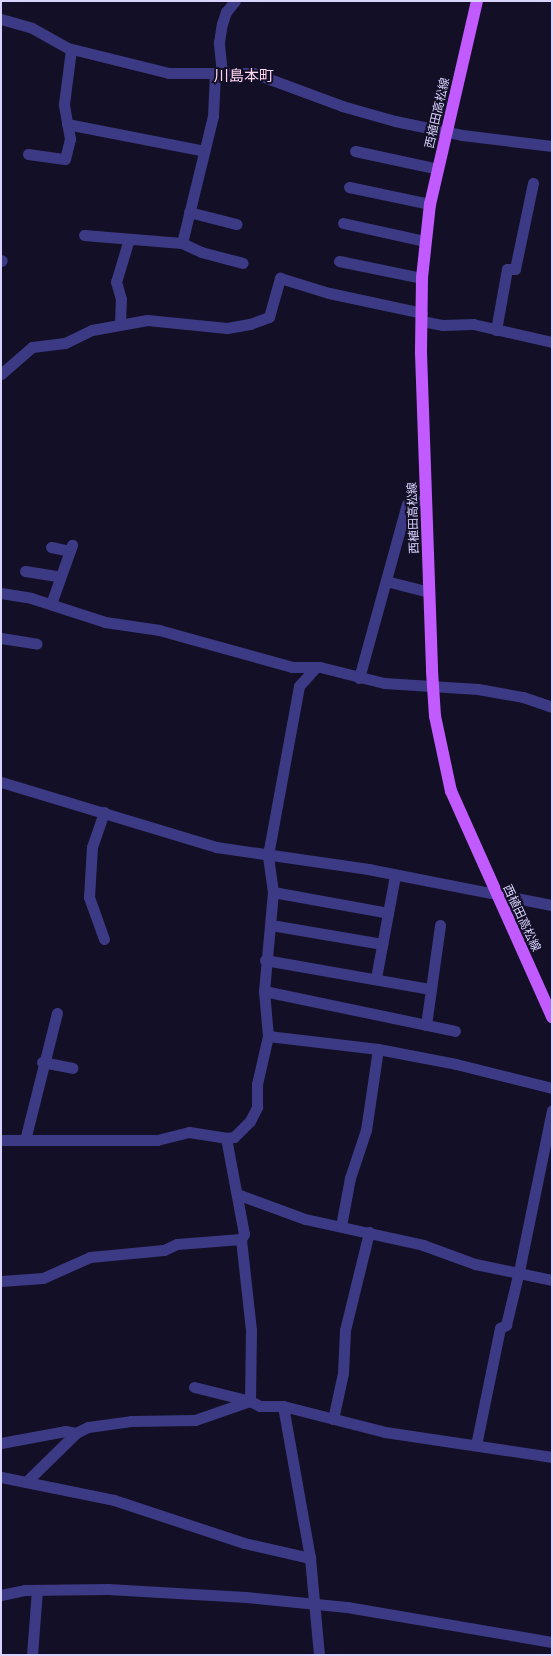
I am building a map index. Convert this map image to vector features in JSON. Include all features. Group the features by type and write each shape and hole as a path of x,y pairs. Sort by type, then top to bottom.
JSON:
{"main road":[{"name":"西植田高松線","path":"477,1 430,204 422,278 426,497 433,684 442,756 451,791 552,1017"}],"street":[{"path":"182,243 213,116 219,73 219,42 222,24 226,12 234,1"},
{"path":"1,19 32,28 71,49 169,74 253,74 342,106 447,132 552,146"},
{"path":"28,154 65,159 70,139 64,104 71,49"},
{"path":"67,124 204,151"},
{"path":"355,151 438,169"},
{"path":"496,330 507,269 516,269 533,183"},
{"path":"349,187 430,204"},
{"path":"189,212 236,224"},
{"path":"343,223 425,241"},
{"path":"84,234 182,243 201,252 243,263"},
{"path":"120,325 121,299 116,282 129,239"},
{"path":"339,262 422,278"},
{"path":"1,374 32,347 65,343 92,330 147,320 220,328 250,324 269,317 280,278 422,317 442,325 473,324 552,342"},
{"path":"360,678 407,504 426,497"},
{"path":"51,547 71,548 51,604"},
{"path":"25,571 60,577"},
{"path":"386,581 429,592"},
{"path":"1,593 51,604 105,622 159,630 292,667 316,667 384,683 433,684 523,697 552,707"},
{"path":"1,638 37,644"},
{"path":"1,1140 157,1140 189,1132 226,1138 234,1137 250,1121 257,1107 257,1084 268,1036 264,991 265,960 272,925 273,892 268,855 299,686 292,667"},
{"path":"299,686 316,667"},
{"path":"1,782 104,812 181,839 395,875 552,905"},
{"path":"104,812 92,847 89,897 104,939"},
{"path":"376,978 395,875"},
{"path":"273,892 388,913"},
{"path":"426,1025 440,924"},
{"path":"272,925 382,944"},
{"path":"265,960 430,989"},
{"path":"264,991 455,1031"},
{"path":"25,1140 42,1062 57,1013"},
{"path":"268,1036 378,1049 456,1064 552,1088"},
{"path":"341,1226 350,1178 366,1130 378,1049"},
{"path":"42,1062 72,1068"},
{"path":"476,1445 500,1328 506,1325 519,1271 552,1110"},
{"path":"226,1138 244,1234 241,1239 251,1330 250,1401"},
{"path":"237,1194 305,1219 423,1245 475,1264 519,1271 552,1280"},
{"path":"333,1419 343,1373 345,1330 369,1232"},
{"path":"1,1281 43,1278 90,1257 164,1250 178,1244 241,1239"},
{"path":"194,1386 250,1401 260,1406 283,1406 385,1432 552,1457"},
{"path":"1,1443 65,1431 76,1433 114,1422 195,1420 250,1401"},
{"path":"283,1406 310,1558 319,1655"},
{"path":"26,1482 76,1433"},
{"path":"1,1477 114,1500 244,1543 310,1558"},
{"path":"1,1595 37,1590 108,1589 313,1604 552,1642"},
{"path":"32,1655 37,1590"}],"district":[{"name":"川島本町","path":"244,76"}]}
